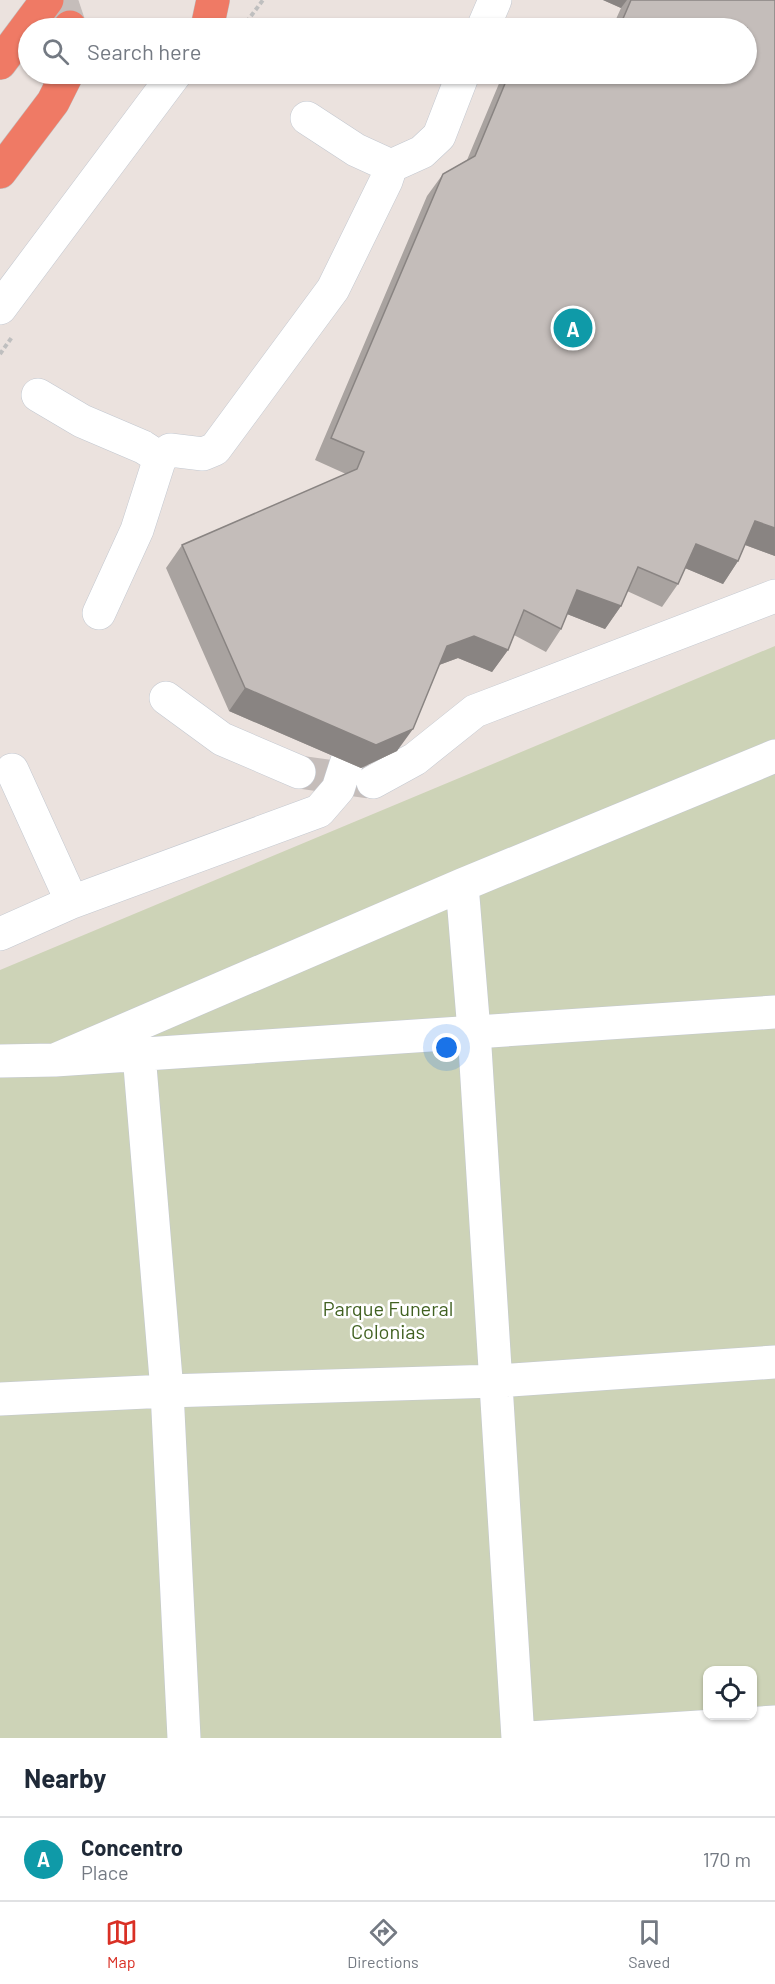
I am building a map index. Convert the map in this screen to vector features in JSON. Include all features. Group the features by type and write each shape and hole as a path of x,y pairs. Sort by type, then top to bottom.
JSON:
{"highway":[{"path":"34,18 47,0"},
{"path":"209,18 213,0"},
{"path":"0,63 18,39"},
{"path":"0,172 53,102 62,84"}],"street":[{"path":"215,18 230,0"},
{"path":"487,18 495,0"},
{"path":"0,308 168,84"},
{"path":"99,613 137,530 160,458 170,450 203,454 215,449 333,289 386,181 391,166 422,152 439,136 459,84"},
{"path":"307,118 356,150 391,166"},
{"path":"38,395 82,421 143,447 160,458"},
{"path":"374,783 415,759 475,711 775,596"},
{"path":"166,698 222,739 299,772"},
{"path":"55,1060 462,885 775,756"},
{"path":"0,934 72,902 319,811 338,789 347,761"},
{"path":"12,770 72,902"},
{"path":"462,885 474,1031 518,1738"},
{"path":"0,1061 55,1060 775,1012"},
{"path":"139,1054 167,1391 184,1738"},
{"path":"0,1399 167,1391 496,1381 775,1362"},
{"path":"529,1738 775,1722"}],"path":[{"path":"250,18 263,0"}],"green space":[{"name":"Parque Funeral Colonias","path":"775,646 775,1738 0,1738 0,970"}],"building":[{"path":"631,0 775,0 775,528 755,521 738,561 696,544 678,584 638,567 621,606 577,590 561,629 524,610 508,650 474,636 447,646 413,729 376,745 245,688 182,545 357,469 364,452 331,438 443,174 475,156 505,84 757,84 757,18 623,18"}],"tunnel":[{"path":"61,0 67,18"},
{"path":"299,772 369,782"}],"place":[{"name":"Concentro","path":"573,328"}]}
